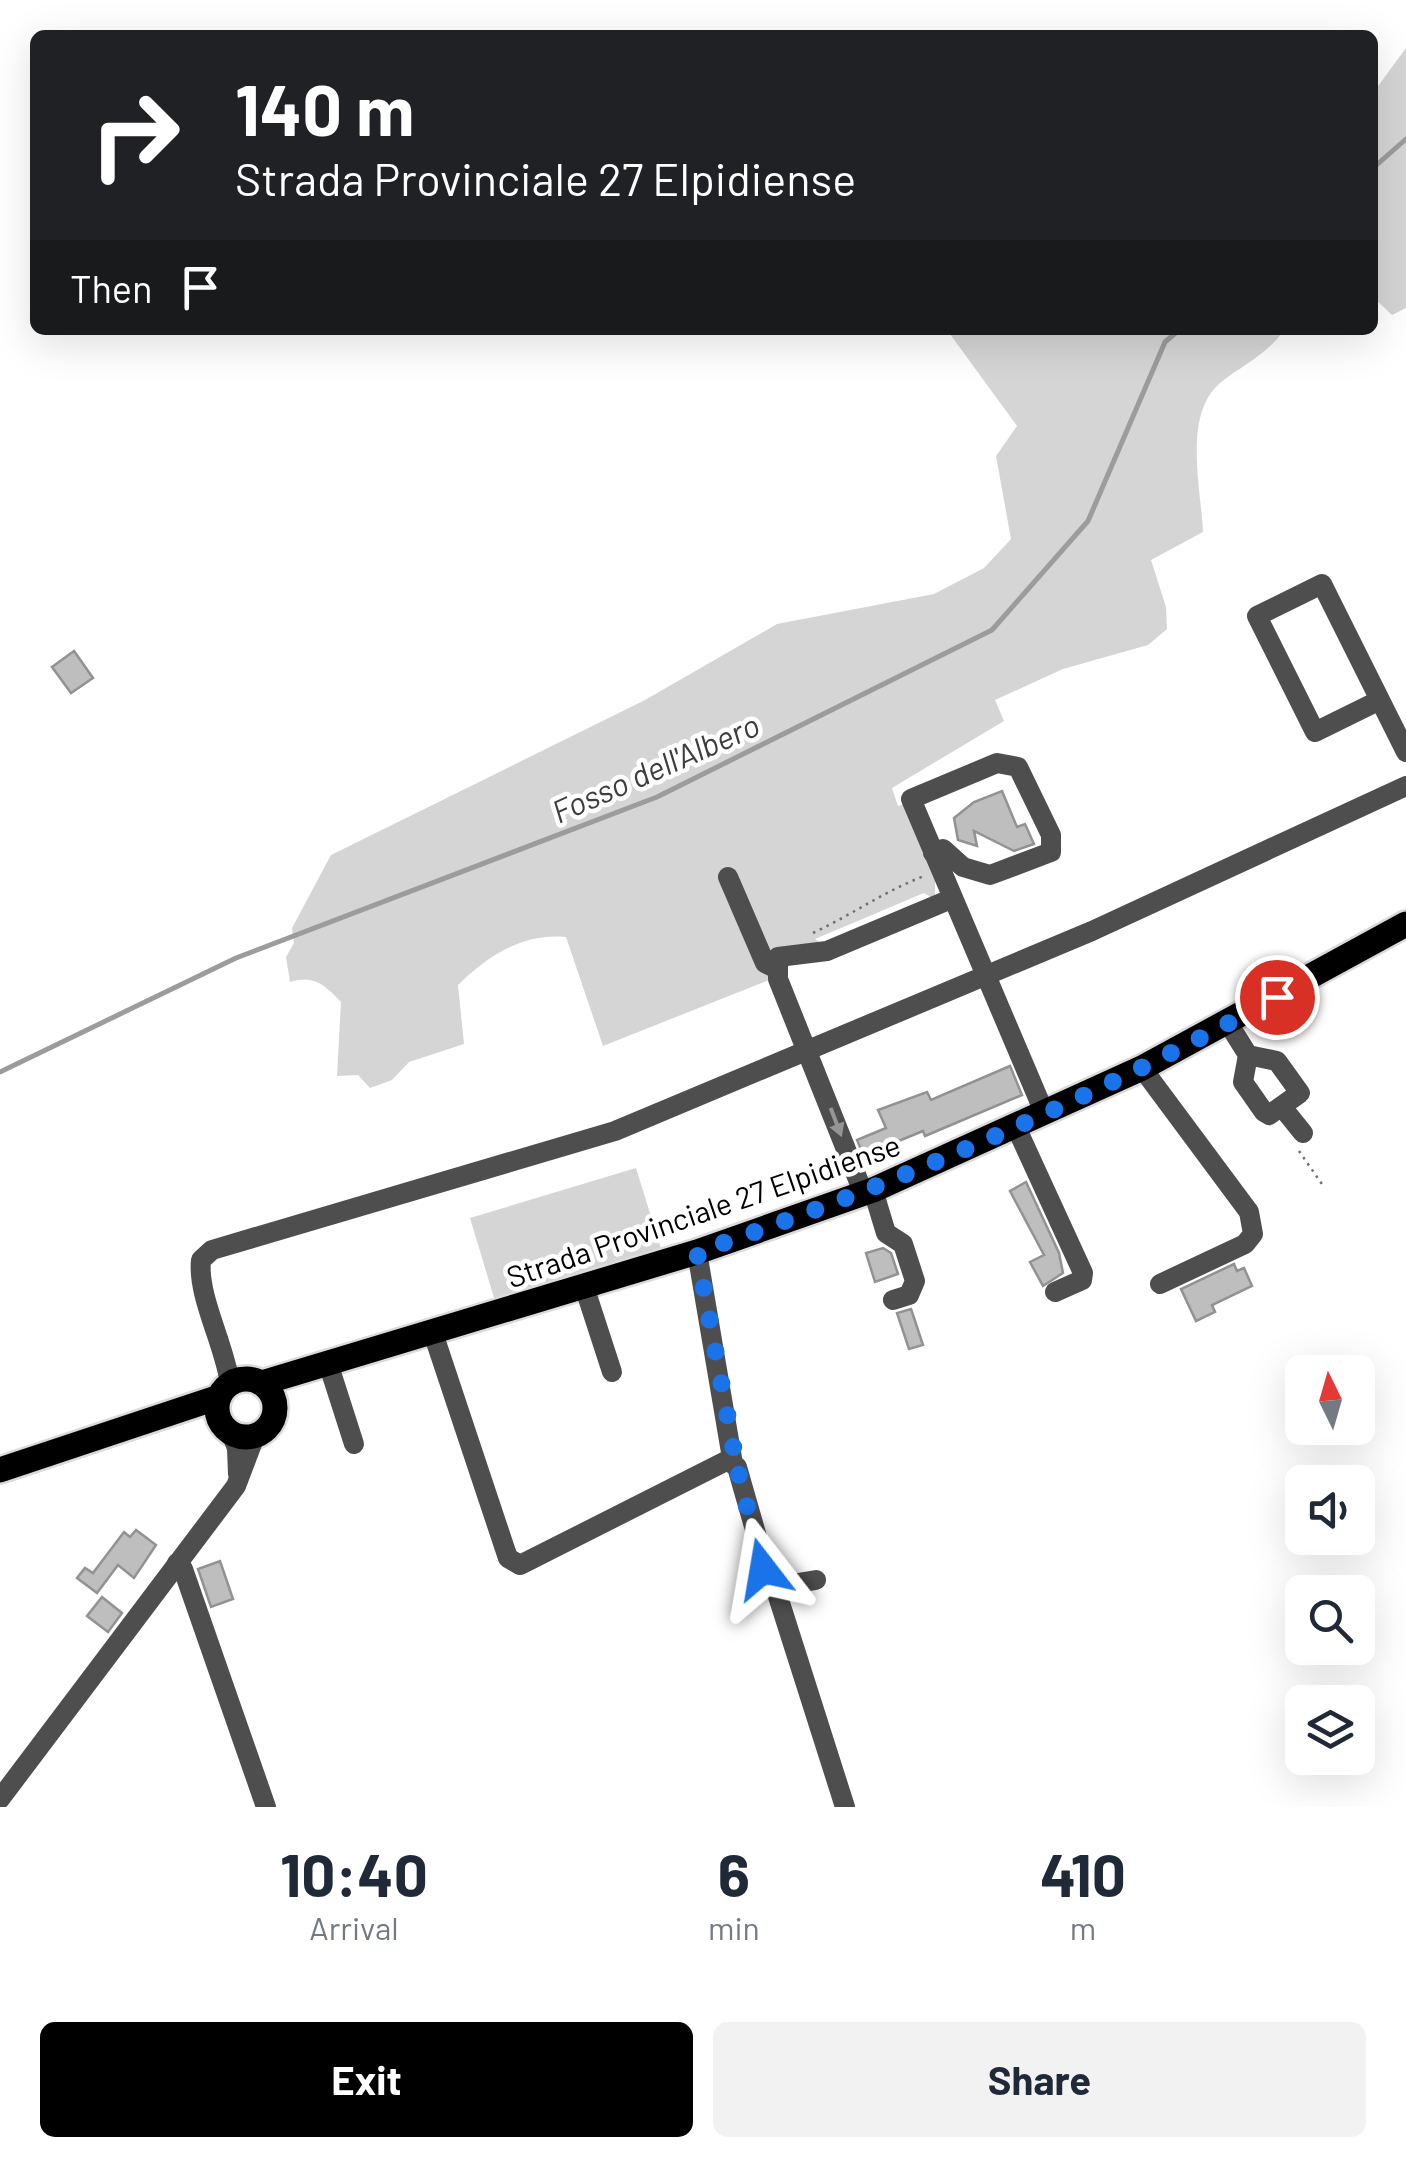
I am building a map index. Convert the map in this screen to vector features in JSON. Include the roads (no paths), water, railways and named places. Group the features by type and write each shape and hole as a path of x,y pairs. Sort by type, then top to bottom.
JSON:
{"main road":[{"name":"Strada Provinciale 27 Elpidiense","path":"237,1405 329,1366 697,1252 868,1191 1016,1128 1142,1068 1406,924"},
{"name":"Strada Provinciale 27 Elpidiense","path":"0,1470 187,1408 237,1405 273,1395 276,1412 289,1394 329,1366"}],"street":[{"path":"1380,700 1315,732 1257,616 1322,584 1380,700 1406,752"},
{"path":"931,864 943,849 963,867 990,875 1042,858 1053,846 1018,768 1009,762 911,799 931,864 952,899 1044,1112"},
{"path":"0,1799 236,1486 237,1405 226,1353 201,1280 205,1254 616,1131 1208,879 1406,786"},
{"path":"728,878 765,964 775,968"},
{"path":"893,1300 910,1295 915,1281 904,1244 886,1233 775,968 778,957 827,951 952,899"},
{"path":"1228,1023 1248,1055 1243,1082 1264,1112 1270,1115 1300,1093 1276,1061 1248,1055"},
{"path":"1142,1068 1249,1212 1254,1234 1245,1244 1160,1284"},
{"path":"1282,1107 1302,1133"},
{"path":"1016,1128 1083,1272 1082,1280 1055,1292"},
{"path":"434,1333 510,1563 520,1566 730,1462 734,1451 697,1252"},
{"path":"584,1286 612,1372"},
{"path":"329,1366 354,1444"},
{"path":"730,1462 737,1467 763,1569 774,1584 845,1807"},
{"path":"176,1563 183,1570 266,1807"},
{"path":"774,1584 816,1580"}],"waterway":[{"name":"Fosso dell'Albero","path":"1378,164 1406,139"},
{"name":"Fosso dell'Albero","path":"0,1072 236,958 657,797 992,630 1088,521 1165,342 1173,335"}]}
